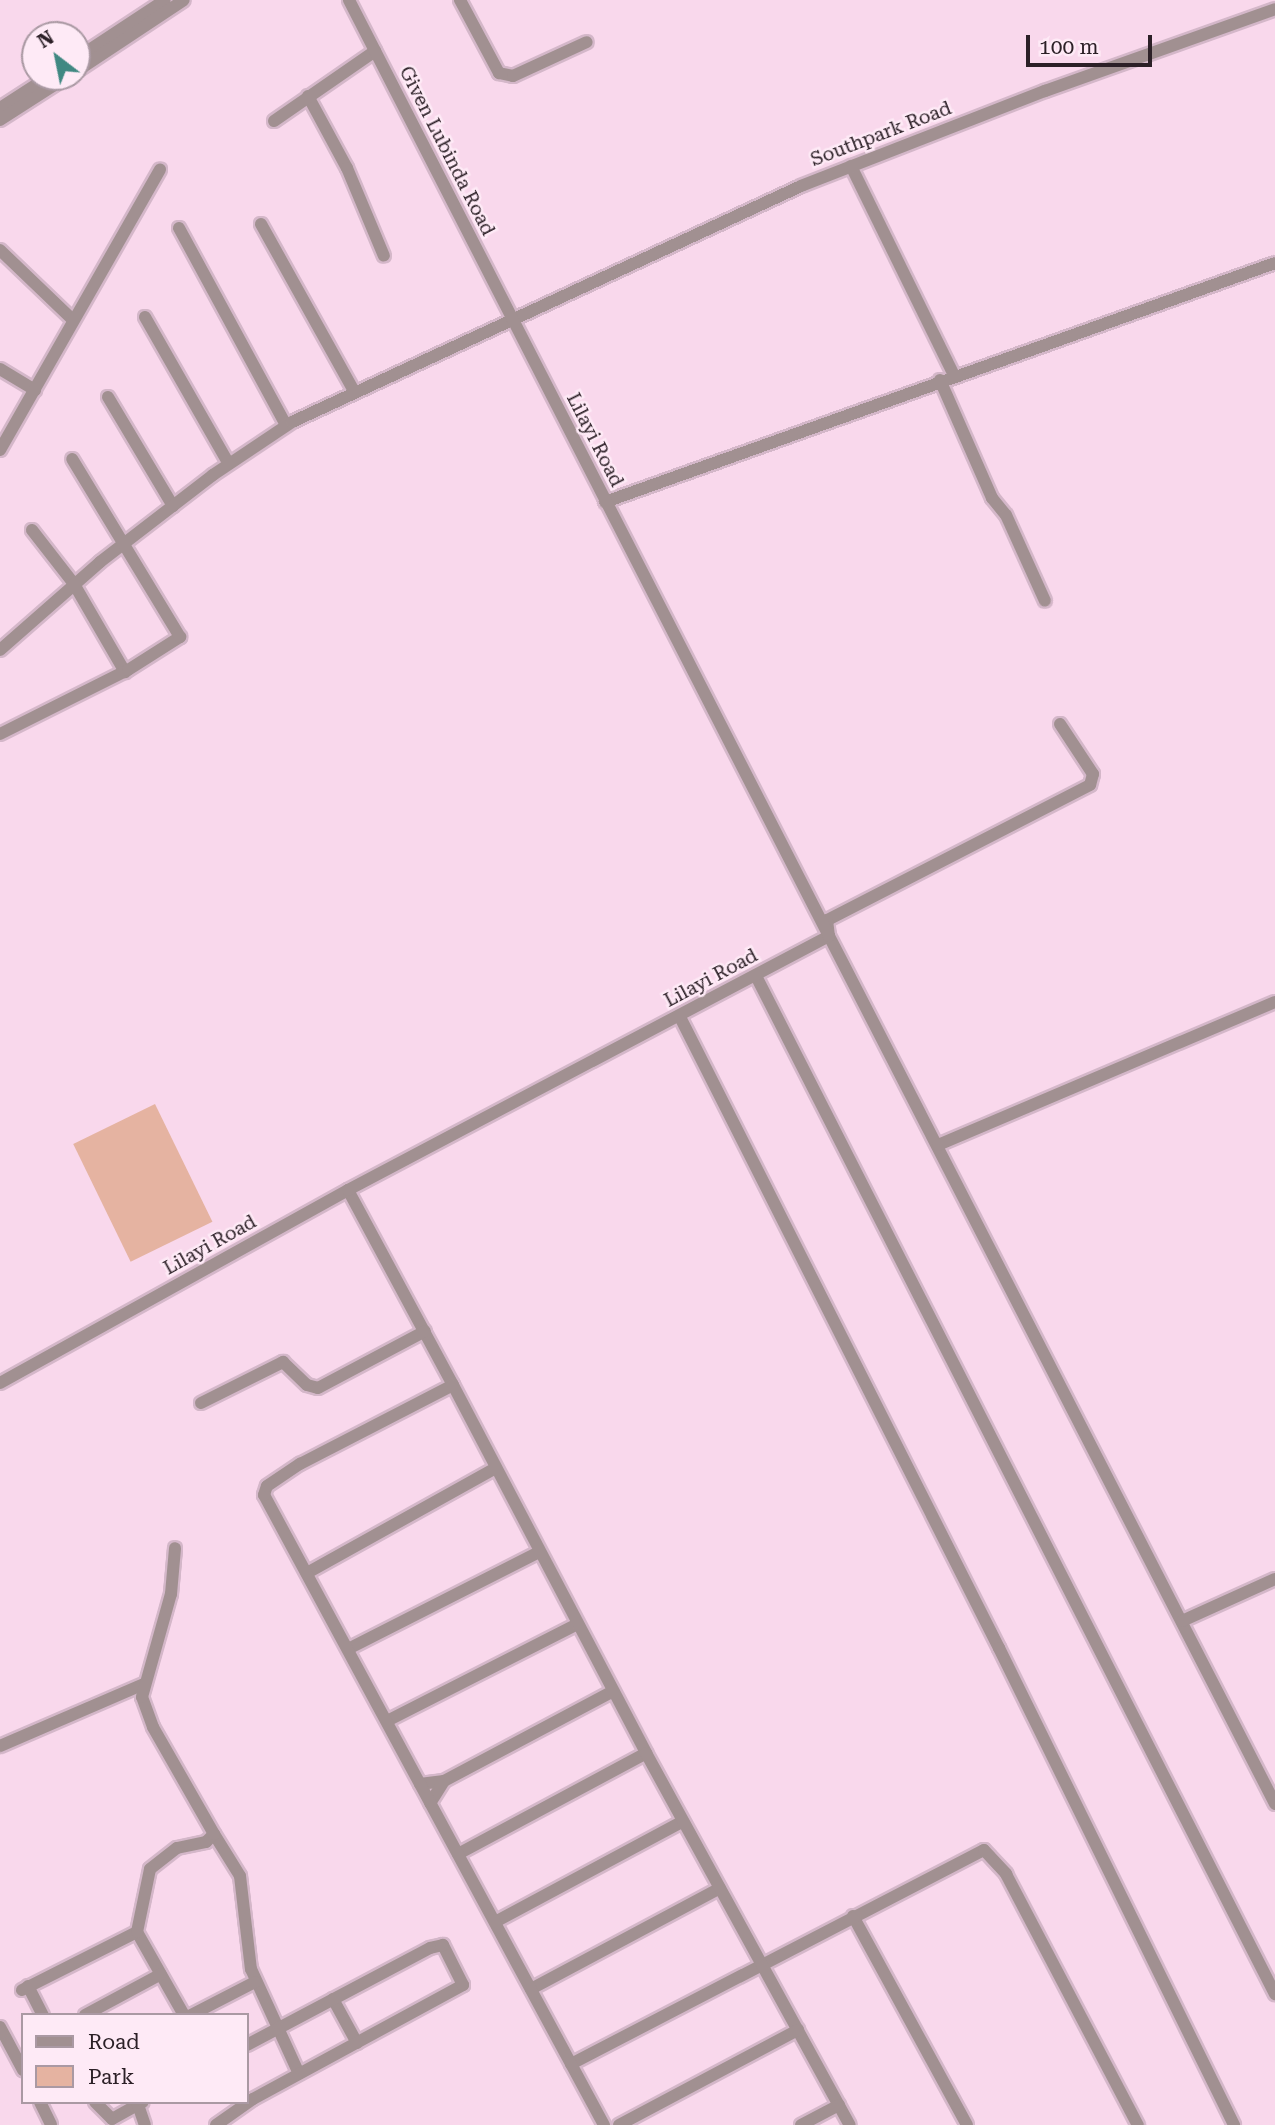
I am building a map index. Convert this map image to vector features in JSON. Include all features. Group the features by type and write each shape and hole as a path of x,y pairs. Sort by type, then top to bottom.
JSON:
{"street":[{"path":"91,49 165,0"},
{"path":"91,62 184,0"},
{"name":"Given Lubinda Road","path":"349,0 511,319"},
{"path":"460,0 499,73 513,76 587,41"},
{"path":"1272,0 1275,7"},
{"name":"Southpark Road","path":"0,650 124,544 229,464 286,425 511,319 851,166 1275,7"},
{"path":"274,121 375,51"},
{"path":"3,111 29,91"},
{"path":"3,111 41,91"},
{"path":"309,96 347,168 384,256"},
{"path":"851,166 954,375"},
{"path":"0,450 72,319 160,169"},
{"path":"261,224 354,391"},
{"path":"179,228 286,425"},
{"path":"0,250 72,319"},
{"path":"605,502 954,375 1275,263"},
{"path":"145,317 229,464"},
{"name":"Lilayi Road","path":"0,1383 348,1190 829,936 511,319"},
{"path":"0,369 35,390"},
{"path":"940,380 992,498 1006,515 1045,601"},
{"path":"108,397 173,506"},
{"path":"0,734 125,671 180,637 72,459"},
{"path":"32,530 74,584 125,671"},
{"path":"1060,724 1093,774 1090,785 827,920 829,936 1275,1804"},
{"path":"756,976 1275,1994"},
{"path":"938,1144 1275,1002"},
{"path":"680,1017 993,1636 1234,2125"},
{"path":"348,1190 646,1753 850,2125"},
{"path":"201,1404 283,1362 307,1385 318,1388 425,1331"},
{"path":"453,1385 267,1486 264,1494 604,2125"},
{"path":"307,1573 496,1468"},
{"path":"174,1548 171,1594 142,1697 153,1727 242,1882 244,1931 255,1982 299,2074"},
{"path":"348,1649 539,1552"},
{"path":"1182,1621 1275,1579"},
{"path":"387,1721 577,1623"},
{"path":"0,1746 144,1685"},
{"path":"420,1784 443,1781 613,1691"},
{"path":"458,1854 646,1753"},
{"path":"430,1802 443,1781"},
{"path":"495,1922 683,1821"},
{"path":"183,2013 137,1932 150,1869 177,1848 206,1842 214,1834"},
{"path":"571,2064 761,1963 984,1850 1006,1874 1138,2125"},
{"path":"531,1989 720,1888"},
{"path":"853,1916 967,2125"},
{"path":"42,2013 25,1988 137,1932"},
{"path":"248,2044 421,1951 443,1945 463,1986 248,2100"},
{"path":"89,2013 161,1974"},
{"path":"195,2013 255,1982"},
{"path":"333,1999 357,2043"},
{"path":"0,2027 21,2066"},
{"path":"619,2125 798,2030"},
{"path":"41,2104 51,2125"},
{"path":"97,2104 112,2119 137,2104"},
{"path":"139,2104 145,2125"},
{"path":"221,2114 240,2104"},
{"path":"801,2125 839,2105"}],"green space":[{"path":"155,1104 212,1222 131,1262 73,1144"}]}
